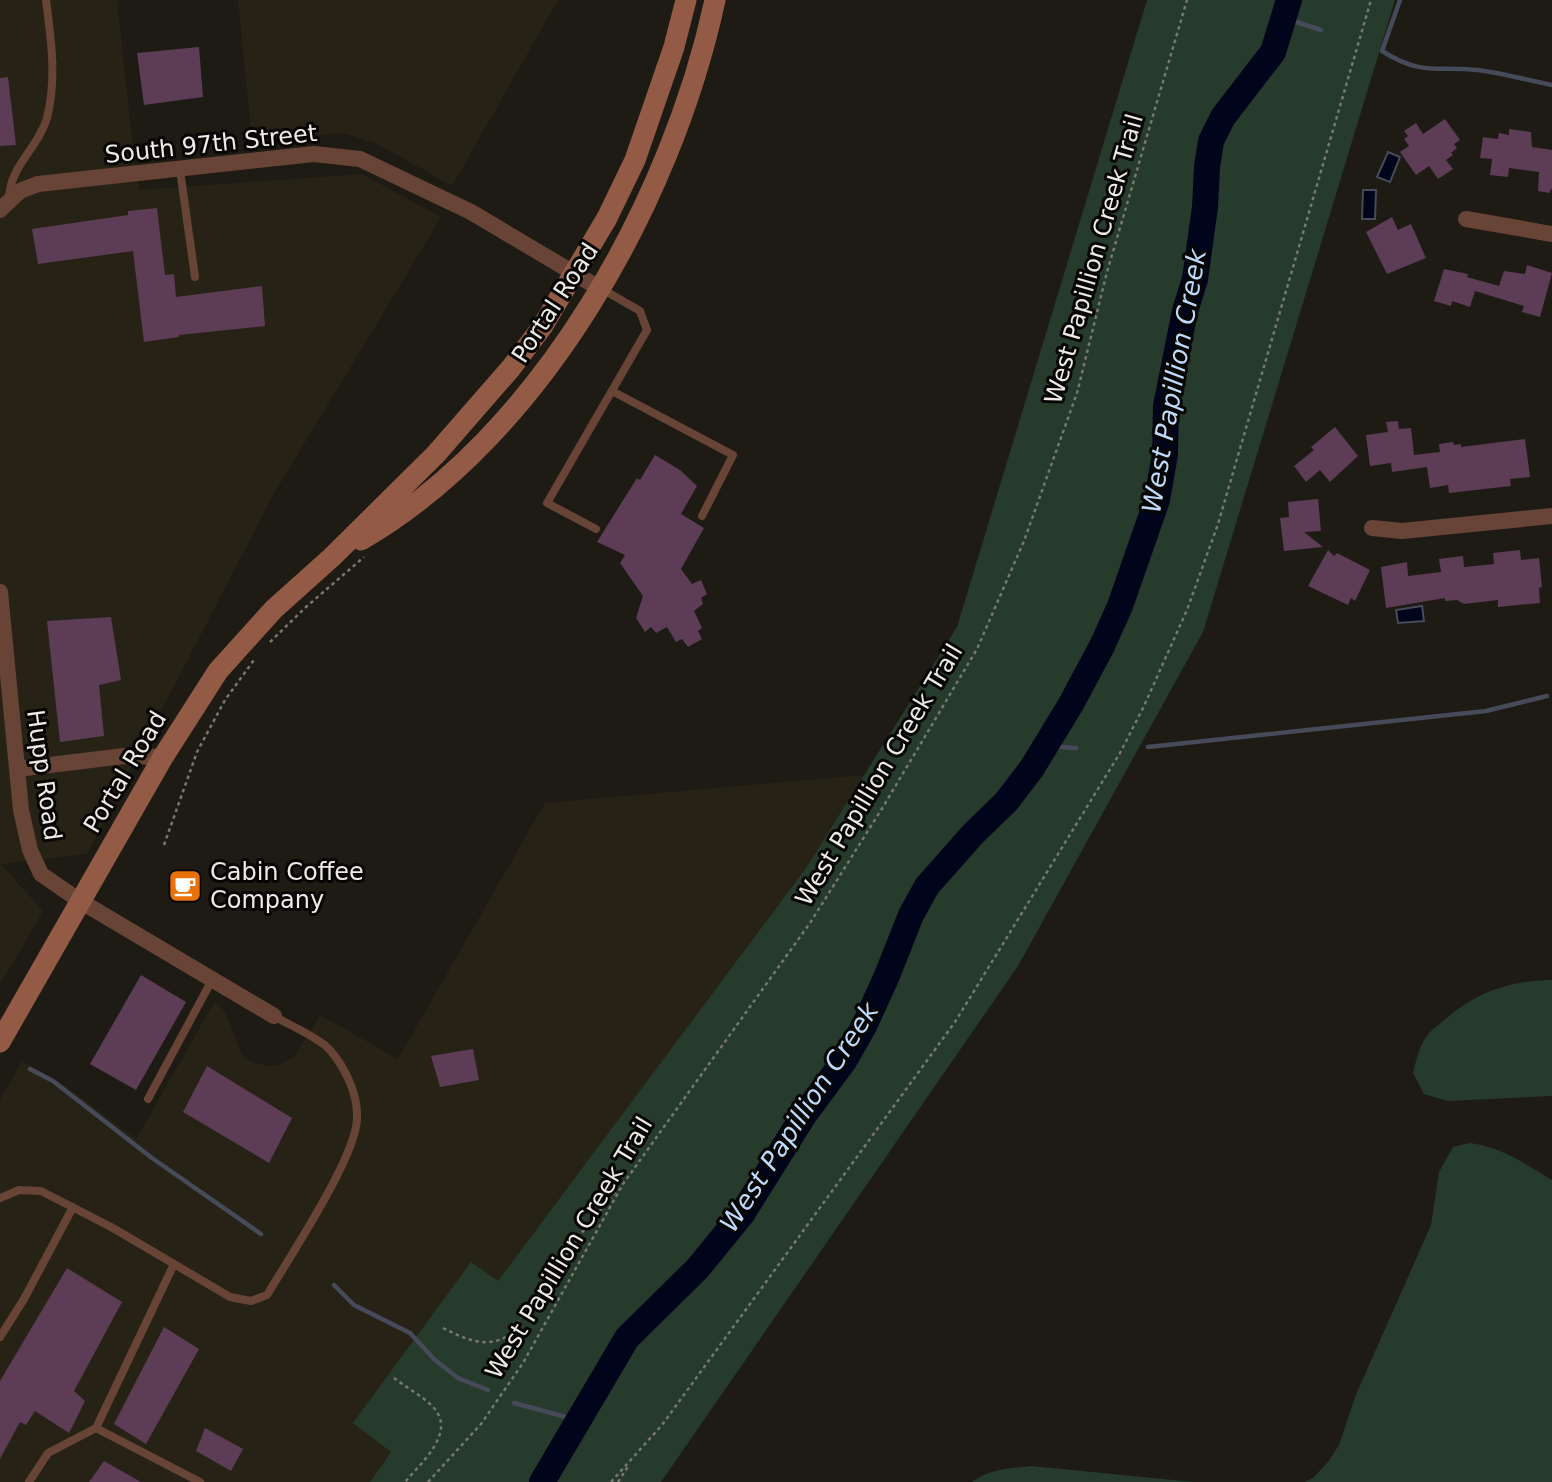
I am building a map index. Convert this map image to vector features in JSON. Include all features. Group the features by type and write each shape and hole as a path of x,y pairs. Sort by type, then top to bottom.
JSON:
{"main road":[{"name":"Portal Road","path":"0,1042 163,757 208,684 239,645 274,609 332,557 436,454 526,348 575,274 607,218 635,160 674,47 686,0"},
{"name":"Portal Road","path":"332,557 398,517 425,497 475,450 515,407 549,364 599,288 633,229 659,174 695,78 715,0"}],"street":[{"name":"South 97th Street","path":"4,206 20,191 38,184 314,153 360,159 471,212 599,288"},
{"path":"1466,219 1552,234"},
{"path":"1372,528 1402,530 1552,516"},
{"name":"Hupp Road","path":"0,592 21,810 30,850 41,874 80,901 274,1016"},
{"path":"17,769 124,756 163,757"}],"lane":[{"path":"4,206 12,177 37,140 47,118 53,55 46,0"},
{"path":"180,170 195,277"},
{"path":"596,529 547,503 647,330 640,311 599,288"},
{"path":"611,391 733,455 702,516"},
{"path":"148,1099 213,978"},
{"path":"0,1198 19,1190 41,1191 230,1297 251,1301 267,1295 334,1179 351,1145 357,1119 354,1095 345,1071 328,1047 274,1016"},
{"path":"0,1337 24,1299 73,1207"},
{"path":"29,1482 48,1453 96,1428 174,1264"},
{"path":"96,1428 200,1482"}],"path":[{"name":"West Papillion Creek Trail","path":"428,1482 481,1424 523,1363 623,1184 810,923 905,772 977,649 1024,541 1077,393 1107,272 1187,0"},
{"path":"611,1482 662,1425 955,1022 1114,764 1144,706 1187,610 1218,524 1371,0"},
{"path":"266,646 364,557"},
{"path":"163,845 197,752 225,700 258,654"},
{"path":"443,1328 476,1342 497,1342 508,1336 586,1227 623,1184"},
{"path":"394,1378 433,1407 442,1424 438,1440 405,1482"},
{"path":"618,1482 633,1459"}],"shaded area":[{"path":"0,0 117,0 139,190 362,174 441,217 272,497 87,854 1,864 43,911 0,985"},
{"path":"238,0 558,0 452,186 376,143 342,133 252,141"},
{"path":"865,775 806,868 498,1281 471,1262 354,1423 391,1452 370,1482 0,1482 0,1100 22,1061 70,1089 136,1139 215,1001 226,1013 241,1053 253,1063 279,1065 294,1057 320,1015 398,1059 545,803"}],"green space":[{"path":"1147,0 1395,0 1203,632 1018,966 661,1482 370,1482 391,1452 353,1423 471,1262 498,1281 806,868 957,627"},
{"path":"1552,980 1552,1096 1448,1101 1424,1094 1413,1073 1421,1045 1434,1029 1467,1003 1493,990 1521,983"},
{"path":"1469,1143 1502,1152 1552,1180 1552,1482 1304,1482 1313,1478 1339,1445 1355,1397 1431,1225 1439,1172 1453,1147"},
{"path":"1031,1466 1194,1482 972,1482 993,1472"}],"water":[{"path":"1388,152 1400,157 1390,182 1377,177"},
{"path":"1363,190 1376,190 1375,219 1362,219"},
{"path":"1422,606 1424,621 1398,623 1396,610"}],"building":[{"path":"199,47 203,97 144,105 137,53"},
{"path":"8,77 16,145 0,146 0,78"},
{"path":"1445,119 1460,140 1454,144 1457,148 1451,153 1453,155 1446,160 1453,169 1438,179 1429,166 1416,175 1400,152 1409,146 1404,139 1408,136 1404,131 1416,123 1423,134"},
{"path":"1509,129 1531,132 1532,147 1552,150 1550,193 1538,191 1539,172 1509,168 1508,177 1490,175 1492,159 1480,158 1483,137 1498,139 1499,133 1509,135"},
{"path":"157,208 165,275 174,274 176,297 262,286 265,326 179,335 144,342 133,251 38,264 32,229"},
{"path":"1392,217 1398,230 1411,224 1426,258 1387,274 1366,232"},
{"path":"1527,265 1552,273 1540,317 1522,312 1524,306 1475,291 1470,307 1452,301 1451,306 1434,301 1444,269 1468,274 1467,277 1499,286 1504,271 1525,274"},
{"path":"1398,421 1399,429 1411,428 1414,455 1440,452 1439,444 1453,442 1454,445 1461,444 1461,447 1525,439 1530,477 1510,479 1511,486 1449,493 1448,485 1430,488 1427,467 1392,472 1391,463 1370,466 1366,435 1388,432 1386,422"},
{"path":"1335,427 1358,456 1330,482 1320,470 1306,482 1294,466 1314,450 1311,447"},
{"path":"655,455 680,470 697,486 681,514 704,528 681,569 692,584 701,580 707,594 701,598 703,604 694,611 702,628 698,631 702,639 688,647 682,639 676,642 667,627 656,633 651,627 645,632 636,618 643,596 620,563 625,555 597,542 637,478 640,480"},
{"path":"1318,499 1321,531 1304,532 1323,547 1284,551 1280,518 1289,517 1288,502"},
{"path":"1328,550 1334,556 1337,553 1370,570 1355,601 1351,598 1348,605 1308,586"},
{"path":"1520,550 1521,560 1539,558 1542,587 1539,588 1540,603 1498,607 1498,600 1464,604 1457,600 1445,601 1445,598 1386,608 1381,567 1407,562 1408,576 1441,572 1439,559 1463,556 1464,567 1494,564 1493,553"},
{"path":"111,617 121,680 99,685 104,736 60,742 47,621"},
{"path":"141,975 186,1002 136,1090 90,1064"},
{"path":"473,1049 479,1080 440,1087 431,1056"},
{"path":"207,1066 292,1118 269,1163 183,1112"},
{"path":"67,1268 122,1302 74,1391 85,1401 69,1433 35,1411 26,1425 20,1422 0,1459 0,1381"},
{"path":"164,1327 199,1349 146,1444 114,1424"},
{"path":"205,1428 243,1449 231,1471 196,1451"},
{"path":"104,1461 141,1482 89,1482"}],"waterway":[{"name":"West Papillion Creek","path":"542,1482 627,1338 698,1268 742,1214 804,1115 844,1061 864,1026 911,915 927,886 973,834 1006,802 1032,768 1102,646 1120,606 1157,500 1165,454 1166,406 1185,311 1195,279 1211,141 1223,117 1273,52 1289,0"},
{"path":"1400,0 1382,51 1396,59 1419,67 1477,70 1552,85"},
{"path":"1284,18 1321,30"},
{"path":"1148,747 1486,711 1547,696"},
{"path":"1047,746 1076,748"},
{"path":"30,1069 53,1081 152,1158 261,1234"},
{"path":"334,1285 354,1305 410,1333 434,1359 458,1378 488,1390"},
{"path":"514,1403 577,1420"}],"place":[{"name":"Cabin Coffee Company","path":"185,886"}]}
